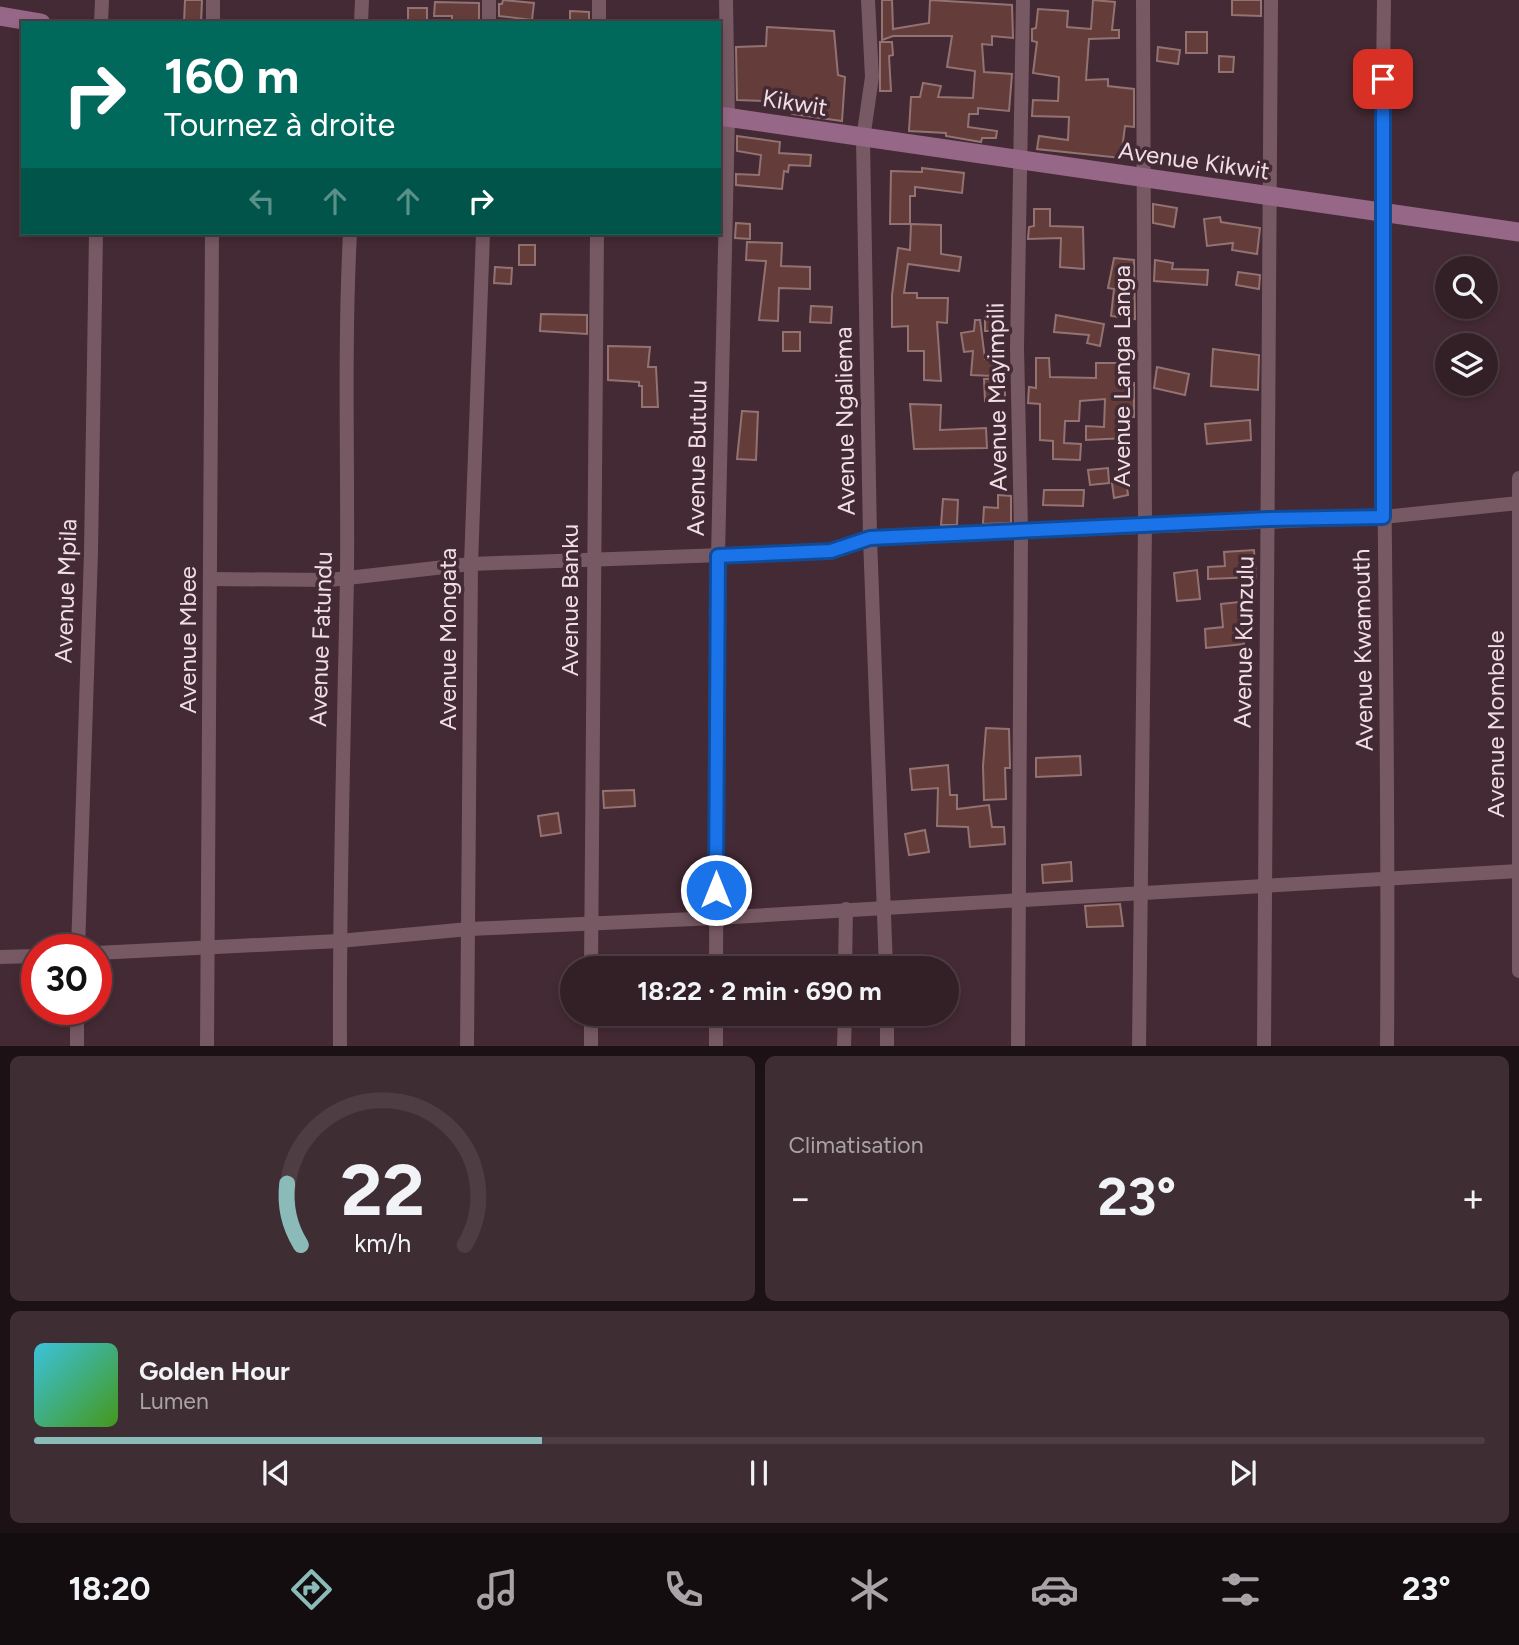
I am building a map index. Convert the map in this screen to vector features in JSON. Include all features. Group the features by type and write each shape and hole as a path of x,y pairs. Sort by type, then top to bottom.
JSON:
{"main road":[{"path":"0,16 29,21"},
{"name":"Kikwit","path":"724,117 863,139"},
{"name":"Avenue Kikwit","path":"863,139 1519,232"}],"street":[{"path":"101,21 102,0"},
{"path":"213,21 214,0"},
{"path":"361,21 362,0"},
{"path":"489,0 489,21"},
{"path":"599,0 599,21"},
{"name":"Avenue Butulu","path":"716,956 718,556 726,0"},
{"name":"Avenue Ngaliema","path":"867,0 872,77 863,139 870,538 886,956"},
{"name":"Avenue Mayimpili","path":"1018,1046 1021,899 1021,531 1017,346 1023,0"},
{"name":"Avenue Langa Langa","path":"1139,1046 1145,526 1143,0"},
{"path":"1268,196 1271,0"},
{"name":"Avenue Kwamouth","path":"1384,0 1381,212 1389,877 1387,1046"},
{"name":"Avenue Kunzulu","path":"1264,1046 1263,887 1269,519 1268,196"},
{"name":"Avenue Mpila","path":"79,934 90,574 96,235"},
{"name":"Avenue Mbee","path":"207,1046 212,235"},
{"name":"Avenue Fatundu","path":"340,1046 339,941 347,577 346,303 350,235"},
{"name":"Avenue Mongata","path":"467,1046 471,564 483,235"},
{"name":"Avenue Banku","path":"591,956 597,235"},
{"name":"Avenue Mombele","path":"1519,478 1519,971"},
{"path":"211,579 330,580 471,564 831,551 870,538 1269,519 1383,517 1519,503"},
{"path":"112,952 339,941 469,929 591,925 1519,871"},
{"path":"845,956 846,909"},
{"path":"0,957 21,956"},
{"path":"77,1025 77,1046"},
{"path":"591,1026 591,1046"},
{"path":"716,1026 716,1046"},
{"path":"844,1046 845,1026"},
{"path":"887,1026 887,1046"}],"building":[{"path":"185,0 202,0 201,21 184,21"},
{"path":"503,0 534,3 532,20 499,16 499,4 502,4"},
{"path":"882,0 892,0 893,29 929,23 930,0 1012,5 1013,38 992,36 992,45 982,44 984,72 1012,74 1009,111 978,108 978,114 969,114 968,127 997,131 996,138 982,138 981,142 946,136 946,133 909,131 911,97 920,97 923,83 941,86 938,97 973,98 975,71 947,67 952,36 893,36 882,40"},
{"path":"1093,0 1115,2 1112,30 1119,30 1119,38 1089,39 1086,80 1108,79 1108,86 1134,89 1134,127 1125,126 1121,158 1037,149 1039,136 1068,140 1069,117 1032,116 1033,100 1058,101 1059,77 1033,73 1037,42 1032,41 1032,29 1036,28 1038,9 1068,11 1067,27 1091,29"},
{"path":"1232,0 1261,0 1261,16 1232,15"},
{"path":"435,2 479,3 479,21 452,21 452,16 434,16"},
{"path":"408,8 427,8 427,21 408,21"},
{"path":"570,11 589,12 589,21 570,21"},
{"path":"767,27 834,31 838,75 845,77 842,121 792,114 794,102 737,100 736,47 766,46"},
{"path":"1186,32 1207,32 1207,53 1186,53"},
{"path":"880,42 892,42 893,55 889,56 891,91 880,91"},
{"path":"1158,47 1180,50 1178,64 1157,61"},
{"path":"1219,56 1234,57 1233,72 1219,72"},
{"path":"737,136 780,142 779,153 811,155 810,166 789,165 788,172 784,171 782,189 736,185 736,174 759,175 761,155 737,151"},
{"path":"922,168 964,173 962,193 915,187 915,196 910,196 910,224 890,224 891,171 922,172"},
{"path":"1153,204 1177,208 1174,227 1153,223"},
{"path":"1034,209 1050,209 1050,226 1083,227 1084,269 1060,267 1061,238 1028,239 1029,227 1034,226"},
{"path":"1220,217 1221,222 1260,228 1257,254 1232,250 1233,243 1207,246 1204,219"},
{"path":"736,223 750,224 750,239 735,238"},
{"path":"911,224 941,225 941,254 961,257 959,271 908,264 904,293 917,293 917,298 948,298 947,323 937,322 941,381 924,380 924,351 908,351 908,326 892,327 892,295 898,248 910,250"},
{"path":"747,242 782,243 781,266 810,267 810,289 779,288 778,321 759,320 766,261 746,260"},
{"path":"519,245 535,245 535,265 519,265"},
{"path":"1114,258 1134,260 1135,319 1111,316 1114,289 1108,288"},
{"path":"1155,260 1173,263 1172,269 1208,270 1207,285 1154,281"},
{"path":"495,267 512,268 511,284 494,283"},
{"path":"1238,272 1260,275 1259,289 1236,285"},
{"path":"811,306 832,307 831,323 810,322"},
{"path":"985,311 1003,311 1002,331 985,331"},
{"path":"541,314 587,315 587,334 540,331"},
{"path":"1056,315 1104,324 1100,346 1087,343 1089,335 1054,332"},
{"path":"975,320 980,320 985,359 994,359 993,376 971,375 973,351 964,352 961,333 974,331"},
{"path":"783,332 800,332 800,351 783,351"},
{"path":"608,346 650,347 648,367 656,367 658,407 642,407 642,386 639,386 639,382 608,380"},
{"path":"1213,349 1259,355 1258,390 1211,386"},
{"path":"1036,358 1049,358 1050,377 1096,378 1096,363 1124,363 1124,383 1134,383 1134,417 1126,417 1126,438 1086,440 1086,426 1104,427 1105,399 1080,401 1079,421 1065,421 1064,443 1081,444 1080,460 1053,459 1053,441 1040,440 1040,404 1028,403 1029,387 1036,388"},
{"path":"1157,367 1189,374 1185,395 1154,388"},
{"path":"1005,378 1005,400 985,401 984,379"},
{"path":"910,404 941,405 940,430 986,428 987,448 914,449"},
{"path":"742,411 758,412 756,460 737,459"},
{"path":"1250,420 1251,440 1207,444 1205,424"},
{"path":"1108,468 1109,483 1090,485 1088,470"},
{"path":"1126,480 1128,495 1114,498 1112,483"},
{"path":"1044,490 1084,490 1083,506 1043,505"},
{"path":"998,495 1011,496 1011,523 983,524 984,507 998,508"},
{"path":"943,499 958,500 957,525 941,525"},
{"path":"1254,550 1256,577 1208,579 1208,567 1225,566 1224,552"},
{"path":"1197,570 1200,599 1177,601 1174,573"},
{"path":"1249,601 1250,614 1241,615 1244,644 1206,648 1205,629 1223,627 1221,604"},
{"path":"986,728 1009,729 1010,768 1005,768 1006,799 984,800"},
{"path":"1080,756 1081,775 1036,777 1036,758"},
{"path":"948,765 950,795 957,795 957,809 989,805 992,827 1004,827 1005,844 970,847 968,827 937,826 938,788 912,790 910,769"},
{"path":"634,790 635,806 604,808 603,791"},
{"path":"558,813 561,833 541,836 538,816"},
{"path":"925,830 929,852 909,855 905,834"},
{"path":"1071,862 1072,881 1043,883 1042,865"},
{"path":"1120,904 1123,926 1087,927 1085,906"}],"route":[{"path":"716,890 718,556 831,551 851,547 870,538 1083,530 1269,519 1383,517 1383,79"}]}
